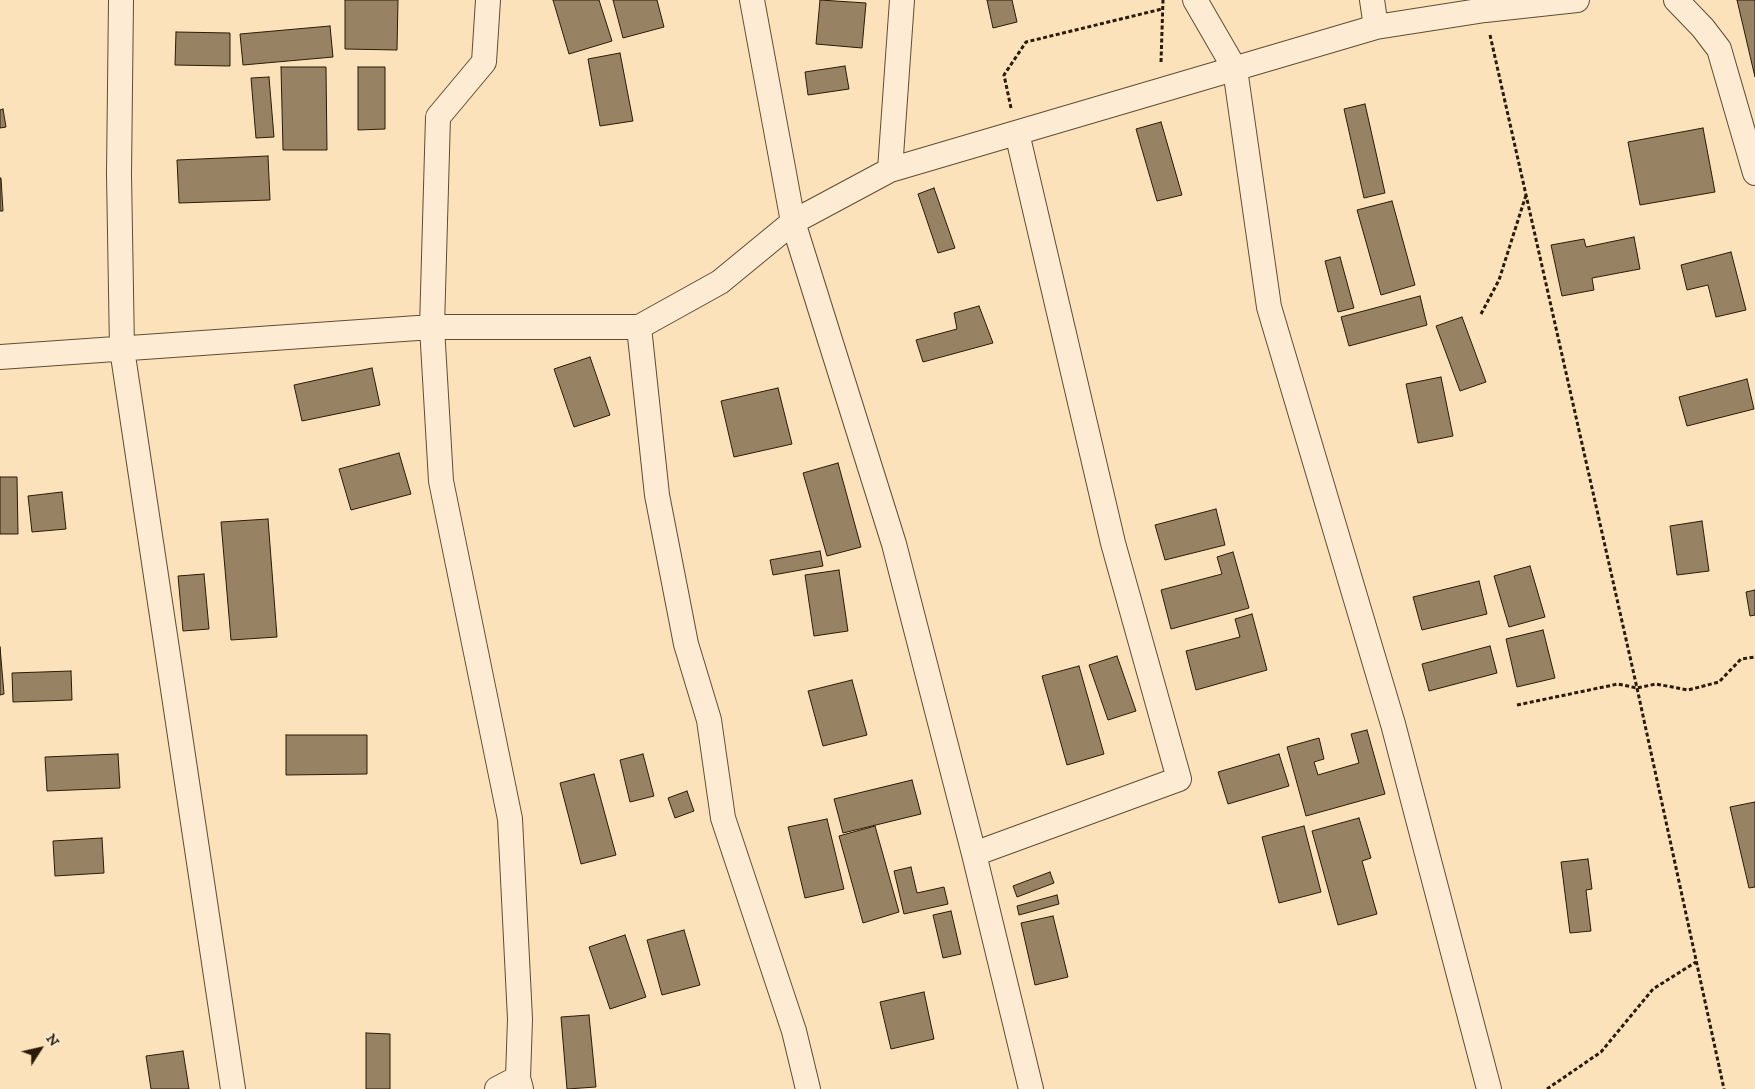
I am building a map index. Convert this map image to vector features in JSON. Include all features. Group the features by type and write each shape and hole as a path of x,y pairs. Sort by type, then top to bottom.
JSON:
{"street":[{"path":"121,0 119,174 122,348 233,1089"},
{"path":"488,0 484,62 438,117 432,328 441,481 510,819 520,1019 512,1085"},
{"path":"752,0 793,222 894,544 974,854 1031,1089"},
{"path":"890,170 902,0"},
{"path":"1195,0 1235,69 1269,307 1393,724 1489,1089"},
{"path":"1372,0 1376,26"},
{"path":"0,357 432,328 638,327 720,282 793,222 890,170 1376,26 1485,10 1575,0"},
{"path":"1676,0 1703,28 1719,49 1755,173"},
{"path":"974,854 1179,779 1113,543 1017,133"},
{"path":"638,327 657,495 686,644 709,720 723,818 794,1031 808,1089"}],"path":[{"path":"1161,90 1162,0"},
{"path":"1017,133 1004,75 1026,42 1162,9"},
{"path":"1485,10 1637,688 1724,1089"},
{"path":"1481,314 1499,280 1526,194"},
{"path":"1517,706 1618,684 1637,688 1656,684 1688,690 1719,682 1741,659 1755,657"},
{"path":"1547,1089 1600,1052 1653,989 1696,962"}],"building":[{"path":"345,0 398,0 397,50 345,49"},
{"path":"553,0 599,0 612,41 569,54"},
{"path":"613,0 657,0 664,27 623,38"},
{"path":"820,0 866,3 862,48 816,44"},
{"path":"987,0 1012,0 1017,22 993,28"},
{"path":"1737,0 1755,0 1755,77"},
{"path":"330,26 333,57 243,65 240,34"},
{"path":"176,32 230,33 230,66 175,65"},
{"path":"620,53 633,121 600,126 588,59"},
{"path":"845,66 849,89 808,95 805,72"},
{"path":"281,67 326,67 327,150 283,150"},
{"path":"358,67 385,67 385,129 358,130"},
{"path":"269,77 274,137 256,138 251,78"},
{"path":"1365,104 1385,193 1364,198 1344,109"},
{"path":"3,109 6,127 0,128 0,110"},
{"path":"1161,122 1182,195 1157,201 1136,129"},
{"path":"1703,128 1715,192 1640,205 1628,142"},
{"path":"268,156 270,200 179,203 177,160"},
{"path":"1,178 3,211 0,211"},
{"path":"934,188 955,248 938,253 918,194"},
{"path":"1392,201 1415,285 1381,295 1357,210"},
{"path":"1634,237 1640,269 1592,278 1594,290 1562,296 1551,245 1584,239 1586,247"},
{"path":"1731,252 1746,310 1716,317 1708,285 1687,290 1681,265"},
{"path":"1340,257 1354,308 1338,312 1325,261"},
{"path":"1420,296 1427,325 1349,346 1341,317"},
{"path":"979,306 993,343 923,362 916,340 957,329 954,313"},
{"path":"1462,317 1486,382 1460,391 1436,326"},
{"path":"590,357 610,415 574,427 554,369"},
{"path":"372,368 380,405 302,421 294,385"},
{"path":"1441,377 1453,436 1418,443 1406,384"},
{"path":"1747,379 1754,409 1687,426 1679,397"},
{"path":"778,388 792,444 734,457 721,401"},
{"path":"399,453 411,494 351,510 339,469"},
{"path":"838,463 861,547 827,556 803,473"},
{"path":"0,477 17,477 18,534 0,534"},
{"path":"62,492 66,529 32,532 28,496"},
{"path":"1216,509 1225,545 1165,560 1155,525"},
{"path":"268,519 277,637 231,640 221,522"},
{"path":"1702,521 1709,571 1677,575 1670,526"},
{"path":"820,551 823,566 773,575 770,560"},
{"path":"1233,552 1249,608 1171,629 1161,590 1222,574 1217,557"},
{"path":"1530,566 1545,617 1509,627 1494,576"},
{"path":"839,570 848,631 814,636 805,575"},
{"path":"204,574 209,629 183,631 178,576"},
{"path":"1479,581 1487,614 1422,630 1413,597"},
{"path":"1755,590 1755,615 1750,616 1746,592"},
{"path":"1252,614 1267,670 1196,690 1186,651 1240,637 1235,619"},
{"path":"1543,630 1555,678 1517,687 1506,639"},
{"path":"1490,646 1497,673 1429,691 1422,664"},
{"path":"0,647 4,694 0,695"},
{"path":"1117,656 1136,711 1108,720 1089,665"},
{"path":"1079,666 1104,754 1067,765 1042,676"},
{"path":"71,671 72,700 13,702 12,673"},
{"path":"852,680 867,735 823,746 808,691"},
{"path":"1367,730 1385,794 1306,816 1287,747 1319,738 1324,759 1314,762 1318,775 1359,763 1351,734"},
{"path":"286,735 367,735 367,774 286,775"},
{"path":"118,754 120,788 47,791 45,757"},
{"path":"643,754 654,796 630,802 620,760"},
{"path":"1279,754 1289,786 1228,804 1218,772"},
{"path":"594,774 616,855 581,864 560,783"},
{"path":"912,780 921,814 843,833 834,799"},
{"path":"687,791 694,811 675,818 668,798"},
{"path":"1755,802 1755,887 1749,888 1730,807"},
{"path":"1359,818 1371,858 1362,861 1377,914 1338,925 1312,831"},
{"path":"827,819 844,889 805,898 788,827"},
{"path":"875,826 899,912 863,923 839,836"},
{"path":"1304,826 1321,892 1279,903 1262,837"},
{"path":"102,838 104,873 55,876 53,841"},
{"path":"1588,859 1592,889 1586,890 1591,931 1570,933 1561,862"},
{"path":"911,867 917,893 944,887 948,904 904,914 894,871"},
{"path":"1050,872 1054,883 1017,897 1013,886"},
{"path":"1057,895 1059,904 1019,915 1017,906"},
{"path":"951,911 961,954 943,958 933,915"},
{"path":"1053,916 1068,977 1035,985 1021,923"},
{"path":"684,930 700,985 662,995 647,940"},
{"path":"625,935 646,997 610,1009 589,947"},
{"path":"924,992 934,1039 891,1049 880,1002"},
{"path":"589,1015 596,1087 567,1089 561,1017"},
{"path":"366,1033 390,1034 390,1089 366,1089"},
{"path":"183,1051 189,1089 151,1089 146,1056"}]}
